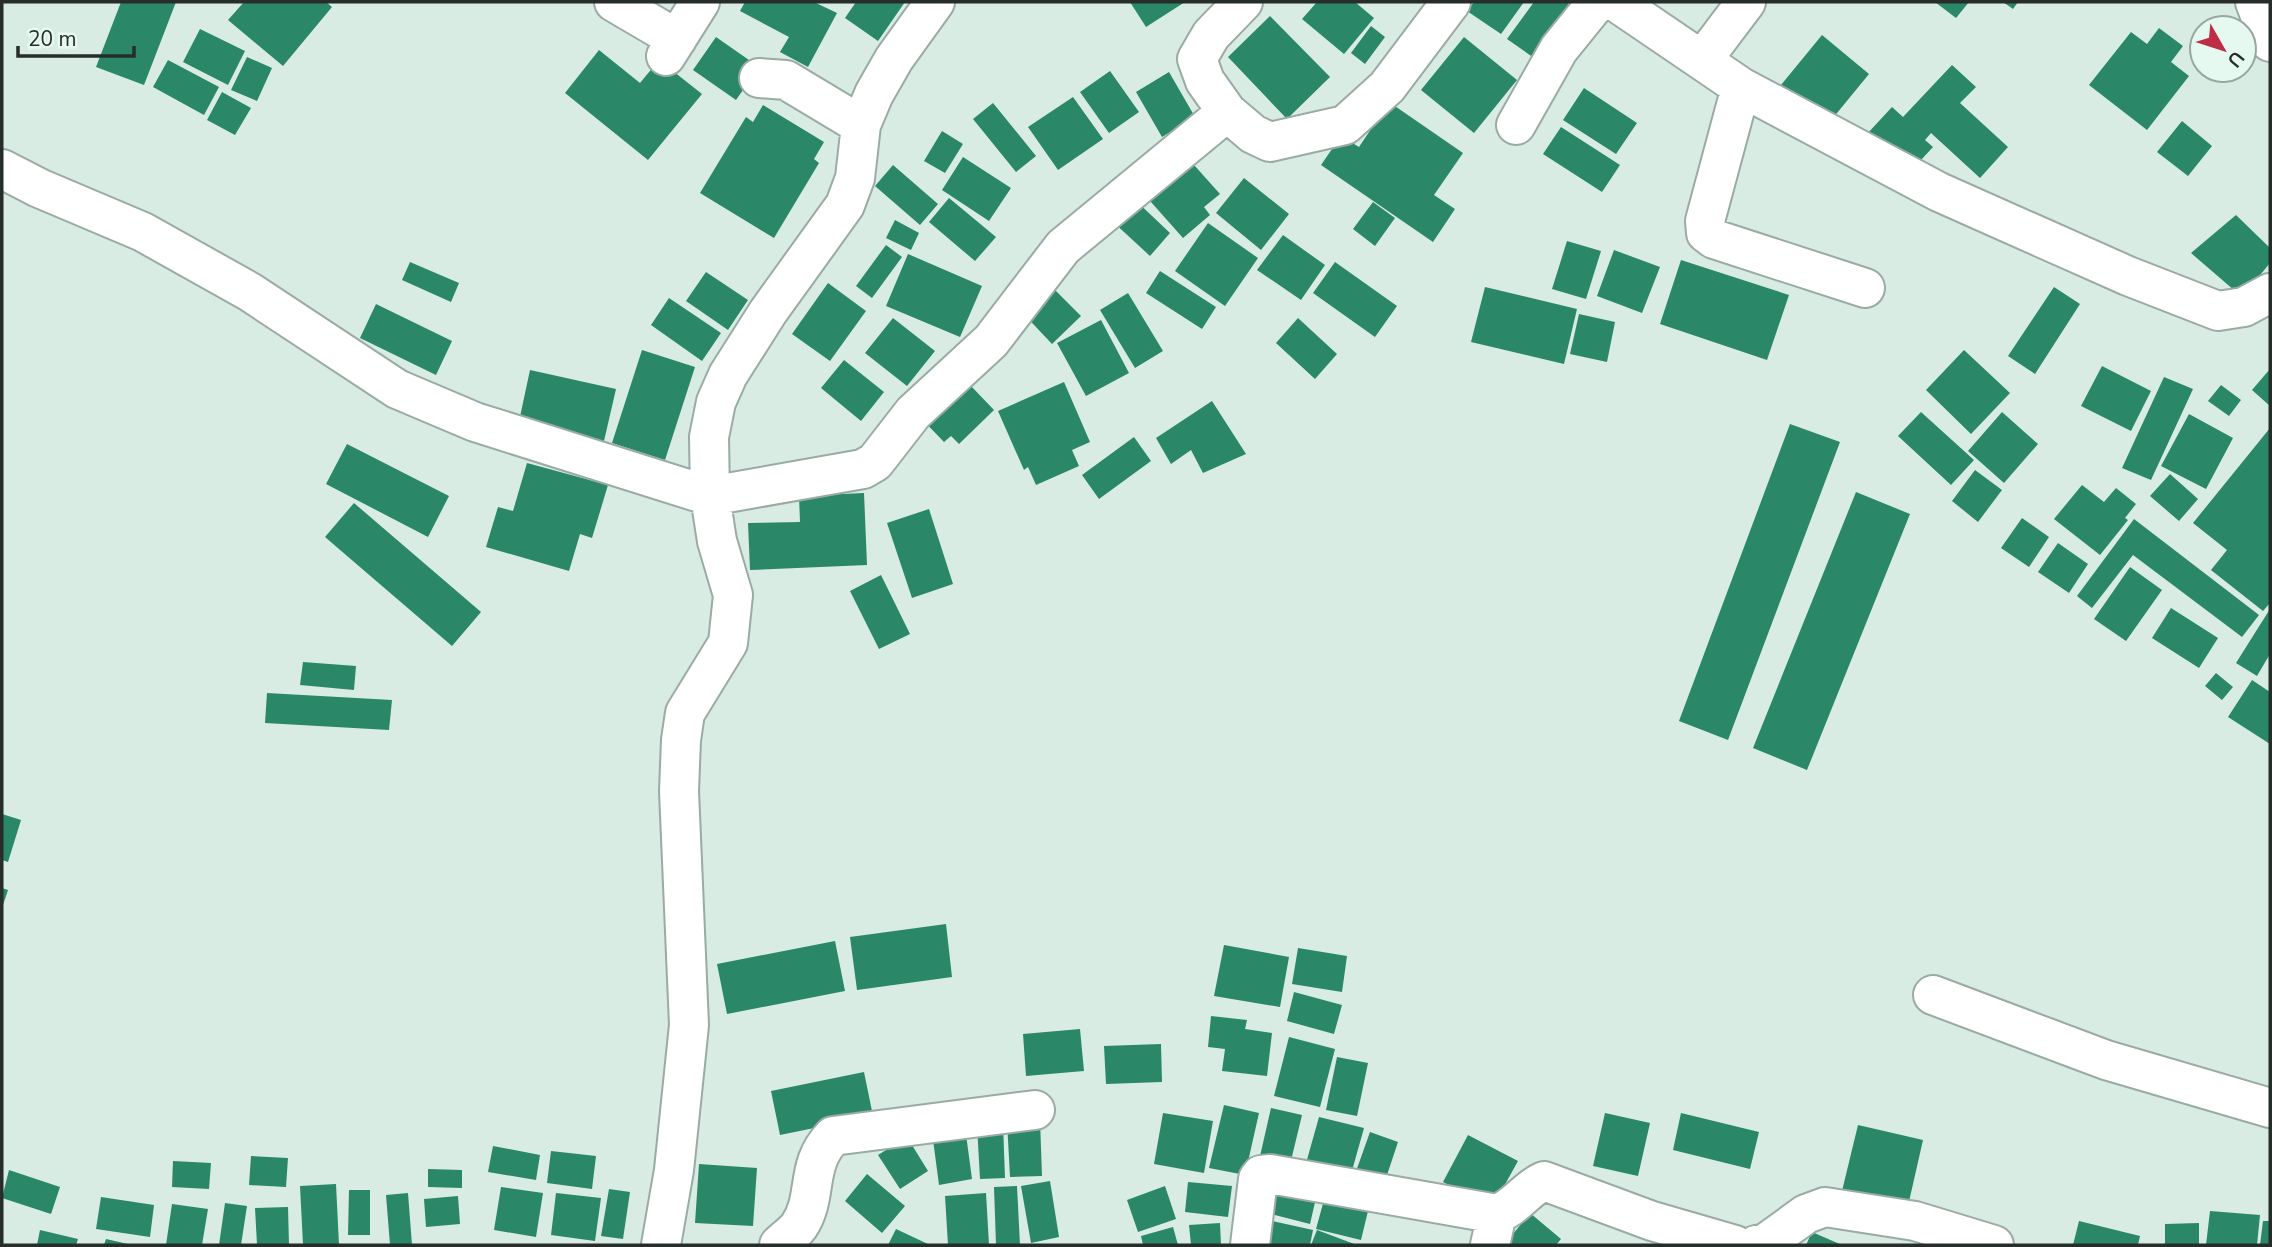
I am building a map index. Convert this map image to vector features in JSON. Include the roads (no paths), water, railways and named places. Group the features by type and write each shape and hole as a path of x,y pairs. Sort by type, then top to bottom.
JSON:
{"street":[{"path":"614,2 671,48 700,2"},
{"path":"661,1245 674,1170 689,1025 680,791 681,740 685,713 727,643 733,594 717,541 710,496 709,437 716,402 728,375 768,312 845,205 855,178 861,125 894,59 935,2"},
{"path":"1243,2 1210,35 1196,59 1205,81 1227,112 1253,134 1270,142 1345,125 1387,87 1451,2"},
{"path":"1516,125 1559,50 1597,2"},
{"path":"1616,2 1741,87 1987,216 2218,311 2244,307 2270,293"},
{"path":"1703,59 1746,2"},
{"path":"2255,2 2270,42"},
{"path":"759,78 786,80 861,125"},
{"path":"1741,87 1705,221 1706,233 1714,239 1865,288"},
{"path":"2,169 39,188 143,232 238,285 397,389 475,422 710,496 799,482 863,469 875,463 913,413 991,341 1063,247 1227,112"},
{"path":"1933,995 2094,1056 2270,1108"},
{"path":"779,1245 798,1227 809,1204 811,1177 817,1156 833,1136 1035,1110"},
{"path":"1250,1245 1261,1175 1493,1230 1531,1187 1545,1181 1647,1233 1735,1245"},
{"path":"1756,1245 1766,1242 1806,1214 1825,1207 1915,1221 1994,1245"}]}
